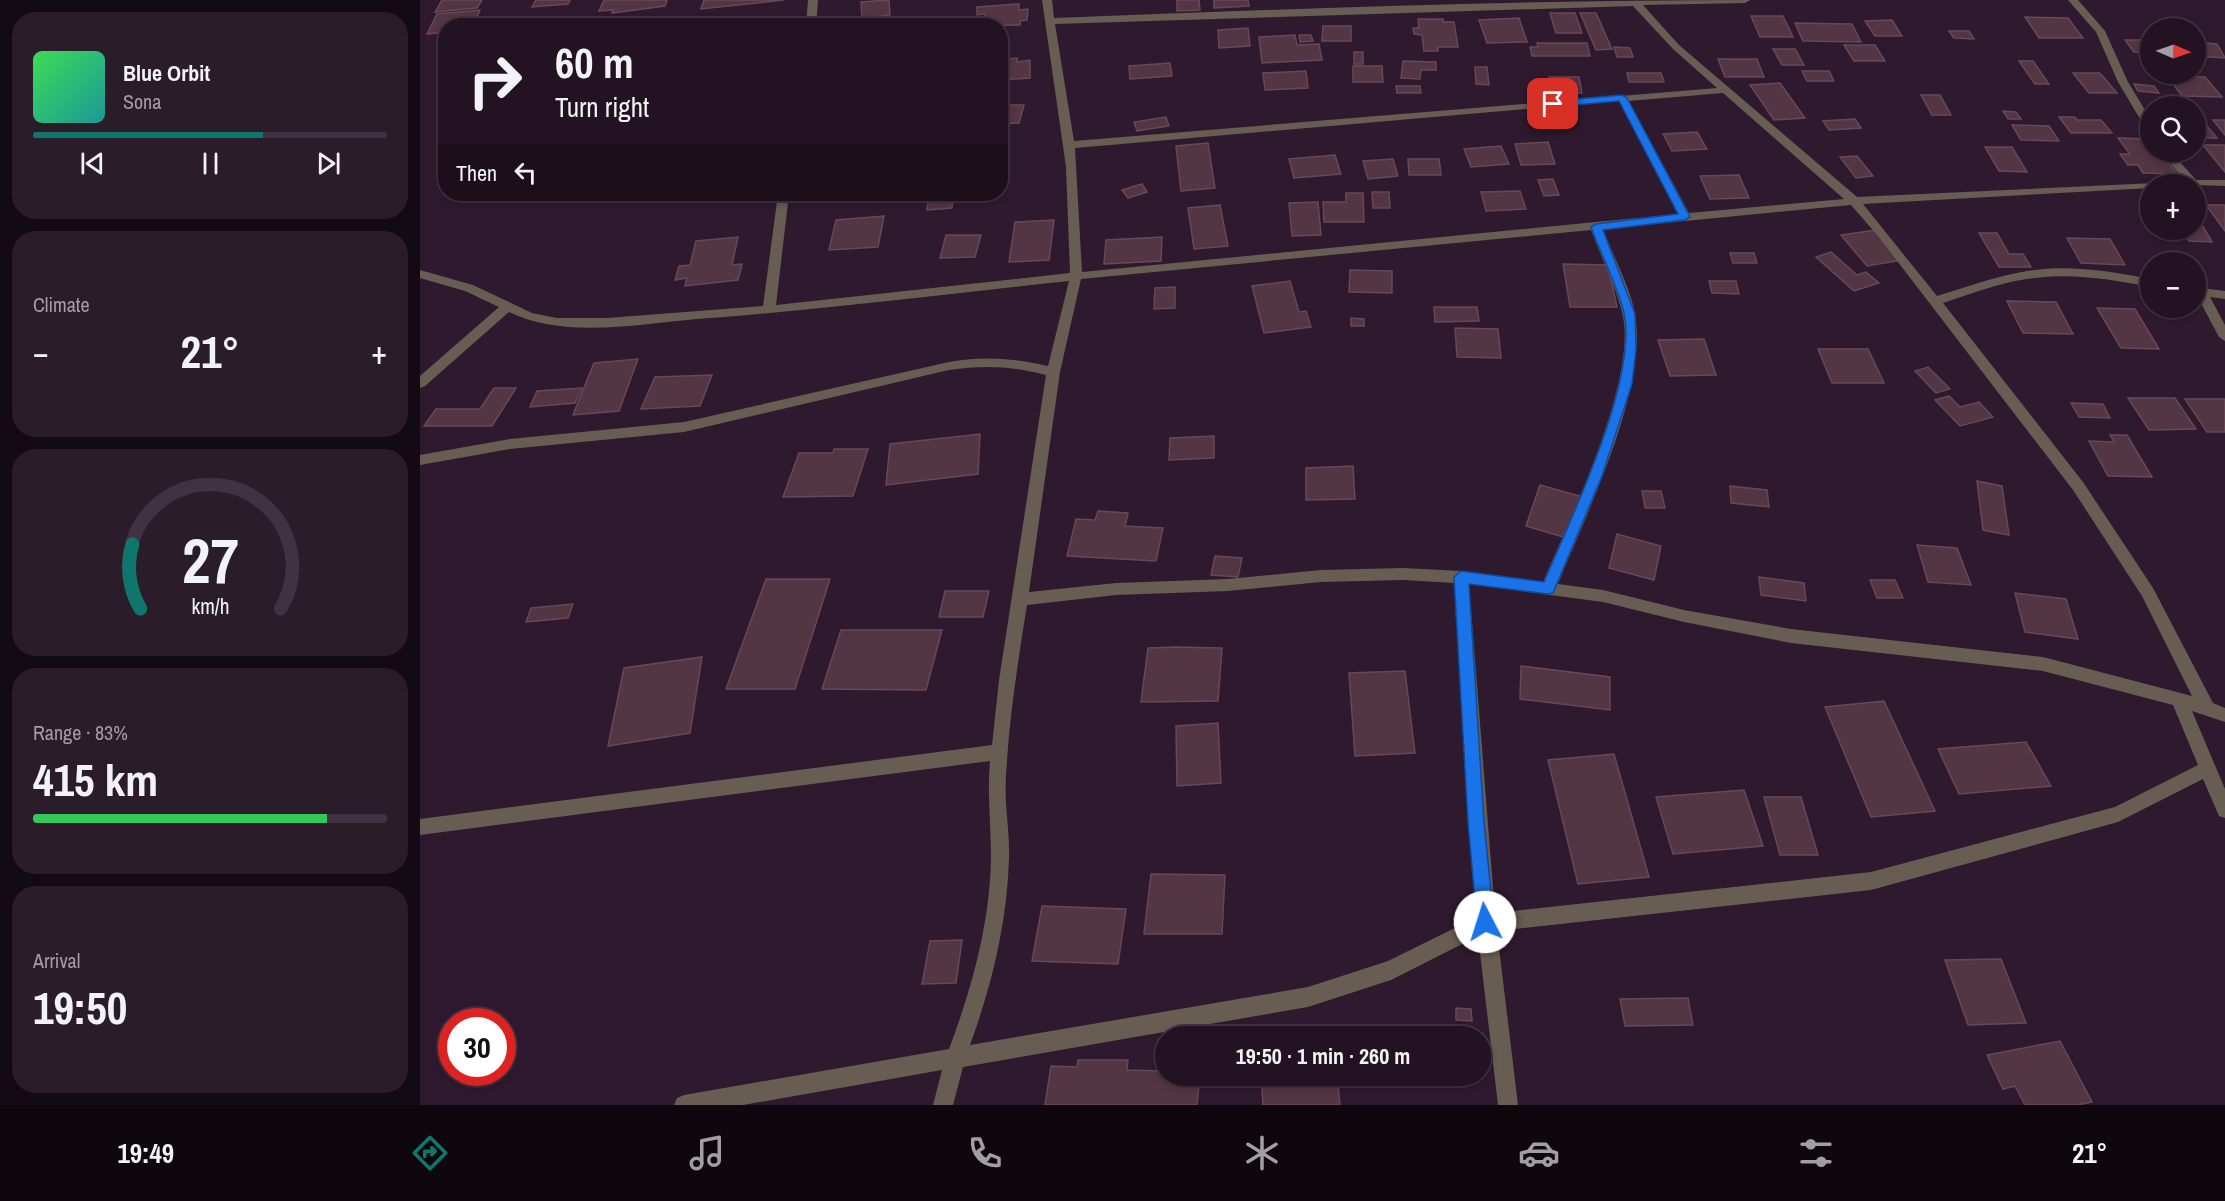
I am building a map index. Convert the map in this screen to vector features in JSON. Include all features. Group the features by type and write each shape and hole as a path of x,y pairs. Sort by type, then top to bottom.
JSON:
{"street":[{"path":"812,18 813,0"},
{"path":"943,1105 955,1060 978,997 991,940 1000,859 997,778 1007,680 1053,372 1076,276 1072,167 1047,0"},
{"path":"1050,21 1634,1 1745,0"},
{"path":"2073,0 2100,31 2123,82 2140,111"},
{"path":"1634,1 1676,47 1854,201 2078,486 2148,592 2207,708"},
{"path":"1069,145 1727,90"},
{"path":"1622,98 1685,217"},
{"path":"2174,162 2184,174"},
{"path":"2206,183 2225,183"},
{"path":"420,273 469,288 529,317 577,322 686,318 1076,276 1854,201 2140,186"},
{"path":"769,310 783,201"},
{"path":"1548,589 1595,476 1626,384 1630,350 1629,314 1596,227"},
{"path":"1934,301 2039,273 2080,272 2140,281"},
{"path":"2206,293 2225,295"},
{"path":"2206,305 2225,337"},
{"path":"420,383 507,307"},
{"path":"420,460 563,438 684,427 949,366 984,361 1017,363 1053,372"},
{"path":"1020,598 1116,589 1228,585 1321,576 1403,574 1461,577 1603,596 1684,616 1791,636 2043,664 2179,699 2225,715"},
{"path":"1461,577 1476,822 1492,996 1508,1105"},
{"path":"2179,699 2225,810"},
{"path":"420,828 1000,752"},
{"path":"684,1105 955,1060 1308,997 1391,970 1485,922 1871,881 2118,814 2208,768"}],"building":[{"path":"442,0 482,0 477,8 435,12"},
{"path":"536,0 570,0 568,4 532,7"},
{"path":"604,0 667,0 665,6 612,13 614,10 599,11"},
{"path":"704,0 784,0 701,9"},
{"path":"889,0 890,15 862,18 861,2"},
{"path":"1177,0 1199,0 1200,10 1177,11"},
{"path":"1214,0 1248,0 1249,6 1214,8"},
{"path":"1019,4 1019,10 1028,9 1027,20 1020,21 1020,25 1008,25 1008,18 985,18 985,14 977,15 977,7"},
{"path":"480,10 476,18 438,18 438,33 427,34 437,14"},
{"path":"1550,13 1575,13 1582,33 1556,33"},
{"path":"1580,13 1596,13 1612,49 1596,50"},
{"path":"1751,16 1783,16 1793,37 1760,37"},
{"path":"2025,17 2068,18 2083,38 2039,38"},
{"path":"1519,18 1527,42 1487,43 1479,20"},
{"path":"1418,19 1443,19 1443,22 1454,22 1458,47 1438,47 1438,51 1424,51 1422,35 1414,34 1413,28 1419,28"},
{"path":"1892,20 1902,36 1875,36 1865,21"},
{"path":"1795,23 1852,24 1861,42 1803,41"},
{"path":"1323,26 1351,26 1351,41 1322,41"},
{"path":"1248,28 1250,46 1219,48 1218,30"},
{"path":"1949,31 1969,31 1974,39 1954,38"},
{"path":"1295,35 1297,45 1319,44 1322,60 1262,63 1259,37"},
{"path":"1299,35 1311,35 1313,41 1300,42"},
{"path":"2125,40 2140,40 2140,52 2134,52"},
{"path":"1537,43 1587,43 1590,56 1532,56 1530,47 1538,47"},
{"path":"2206,43 2217,44 2225,58 2206,57"},
{"path":"1844,45 1875,45 1885,61 1854,61"},
{"path":"1614,47 1630,48 1633,57 1617,57"},
{"path":"1773,49 1795,49 1804,65 1782,65"},
{"path":"1354,52 1363,52 1363,64 1354,64"},
{"path":"1017,58 1017,62 1030,60 1030,78 1008,79 1008,59"},
{"path":"1718,59 1757,59 1764,77 1725,77"},
{"path":"1403,61 1436,62 1436,70 1421,70 1420,79 1401,78"},
{"path":"2019,61 2033,61 2049,84 2035,84"},
{"path":"1170,63 1172,76 1130,79 1129,66"},
{"path":"1353,66 1382,66 1383,82 1353,82"},
{"path":"1475,67 1487,67 1489,85 1476,84"},
{"path":"1306,71 1308,88 1265,90 1263,73"},
{"path":"1802,71 1829,71 1834,81 1807,81"},
{"path":"1627,73 1661,73 1664,82 1629,82"},
{"path":"2073,73 2100,73 2117,93 2089,93"},
{"path":"1549,77 1579,77 1582,93 1552,92"},
{"path":"2206,78 2222,97 2206,96 2182,96 2173,84 2206,84"},
{"path":"1780,83 1805,118 1774,120 1750,85"},
{"path":"2134,84 2154,86 2159,93 2138,91"},
{"path":"1396,86 1420,86 1421,93 1397,93"},
{"path":"1921,95 1940,95 1951,115 1932,115"},
{"path":"1008,105 1024,105 1019,123 1008,124"},
{"path":"2003,111 2016,112 2021,119 2008,119"},
{"path":"1166,117 1169,126 1137,131 1134,122"},
{"path":"2059,117 2101,120 2112,133 2071,133"},
{"path":"1855,119 1861,128 1829,130 1823,121"},
{"path":"2213,120 2225,120 2225,135"},
{"path":"2012,125 2049,126 2059,141 2021,140"},
{"path":"2206,125 2217,138 2206,138"},
{"path":"1697,132 1707,149 1672,151 1663,134"},
{"path":"2118,138 2140,139 2140,162 2168,162 2177,174 2143,173 2138,165 2128,165 2120,154 2130,154"},
{"path":"1548,142 1555,164 1521,165 1515,144"},
{"path":"1208,143 1215,188 1181,191 1176,146"},
{"path":"2206,145 2225,145 2225,172 2206,149"},
{"path":"1501,146 1509,164 1471,167 1464,149"},
{"path":"1985,147 2012,147 2027,172 1999,171"},
{"path":"1335,155 1341,174 1294,178 1289,159"},
{"path":"1857,156 1873,176 1856,178 1840,157"},
{"path":"1393,159 1398,176 1368,179 1363,161"},
{"path":"1408,159 1439,159 1441,175 1409,175"},
{"path":"1739,175 1749,198 1710,199 1700,176"},
{"path":"1553,179 1559,195 1544,196 1538,180"},
{"path":"1142,184 1147,192 1128,198 1122,190"},
{"path":"1520,191 1526,209 1486,211 1481,192"},
{"path":"1372,192 1389,192 1390,208 1373,208"},
{"path":"1346,193 1363,193 1364,222 1324,222 1323,202 1346,202"},
{"path":"928,201 953,201 952,208 927,210"},
{"path":"1318,202 1321,235 1292,236 1289,203"},
{"path":"1220,205 1228,246 1194,249 1188,208"},
{"path":"2206,205 2225,205 2225,231"},
{"path":"884,216 878,247 829,250 836,220"},
{"path":"1054,220 1049,260 1009,262 1015,222"},
{"path":"1876,230 1903,260 1867,266 1841,235"},
{"path":"2206,232 2212,242 2189,241 2206,240"},
{"path":"1979,233 1997,233 2009,254 2023,254 2031,267 1999,267"},
{"path":"946,235 981,235 975,257 940,258"},
{"path":"738,237 732,265 742,264 738,280 685,286 687,278 675,280 679,266 690,265 696,241"},
{"path":"1162,237 1161,261 1104,264 1106,240"},
{"path":"2067,238 2110,239 2125,265 2081,263"},
{"path":"1831,252 1857,275 1866,272 1879,283 1854,291 1816,257"},
{"path":"1730,253 1754,253 1757,263 1733,263"},
{"path":"1563,264 1608,265 1617,307 1570,307"},
{"path":"1350,270 1392,271 1392,293 1349,292"},
{"path":"1290,281 1299,312 1306,311 1311,327 1264,333 1252,286"},
{"path":"1709,281 1736,281 1739,294 1712,293"},
{"path":"1175,287 1175,308 1154,309 1155,288"},
{"path":"2007,301 2056,302 2073,334 2023,333"},
{"path":"1434,307 1477,307 1479,321 1435,322"},
{"path":"2097,308 2135,309 2159,349 2121,348"},
{"path":"1351,318 1364,319 1364,326 1351,326"},
{"path":"1455,328 1498,329 1501,358 1457,357"},
{"path":"1704,339 1716,375 1670,376 1658,340"},
{"path":"1818,349 1868,349 1884,383 1832,383"},
{"path":"638,359 619,411 573,415 594,363"},
{"path":"1928,367 1950,389 1936,393 1915,371"},
{"path":"712,375 700,406 641,409 655,377"},
{"path":"494,388 516,388 492,426 424,426 436,409 480,409"},
{"path":"582,388 575,403 530,407 537,391"},
{"path":"1949,396 1960,407 1979,402 1993,417 1960,426 1935,400"},
{"path":"2128,398 2175,398 2196,429 2149,430"},
{"path":"2185,399 2225,399 2225,432 2207,432"},
{"path":"2071,403 2103,404 2110,418 2079,417"},
{"path":"980,434 978,474 886,485 890,444"},
{"path":"2110,435 2127,435 2152,477 2108,476 2089,441 2114,442"},
{"path":"1214,436 1214,458 1169,460 1170,438"},
{"path":"834,449 868,449 853,496 783,497 799,453 833,453"},
{"path":"1353,466 1355,499 1306,500 1306,468"},
{"path":"1977,481 2002,486 2009,535 1983,530"},
{"path":"1540,485 1583,497 1570,539 1526,526"},
{"path":"1730,486 1767,490 1769,507 1731,503"},
{"path":"1642,491 1661,491 1665,508 1645,508"},
{"path":"1098,511 1128,513 1125,526 1163,528 1156,561 1067,556 1076,519 1095,520"},
{"path":"1617,534 1661,546 1654,580 1609,568"},
{"path":"1917,545 1957,548 1971,585 1928,582"},
{"path":"1215,556 1242,558 1238,577 1211,575"},
{"path":"1759,577 1804,583 1806,601 1761,595"},
{"path":"766,579 830,579 795,689 726,689"},
{"path":"1870,580 1895,580 1903,598 1877,598"},
{"path":"945,591 989,591 983,617 939,617"},
{"path":"2015,593 2066,599 2078,639 2025,632"},
{"path":"573,604 568,618 526,622 531,608"},
{"path":"841,630 942,630 926,690 822,689"},
{"path":"1148,648 1222,648 1218,701 1141,702"},
{"path":"702,657 690,733 608,746 624,668"},
{"path":"1521,666 1610,677 1610,710 1520,699"},
{"path":"1405,671 1415,753 1355,756 1349,673"},
{"path":"1884,701 1935,811 1871,817 1825,707"},
{"path":"1218,723 1221,783 1177,786 1176,726"},
{"path":"2026,742 2051,786 1959,794 1938,749"},
{"path":"1614,754 1649,877 1578,884 1548,760"},
{"path":"1744,790 1763,846 1673,854 1656,797"},
{"path":"1764,797 1801,797 1818,855 1780,855"},
{"path":"1151,874 1225,875 1222,934 1144,934"},
{"path":"1042,906 1126,909 1118,964 1032,961"},
{"path":"962,940 956,983 922,984 930,941"},
{"path":"2001,959 2026,1023 1968,1025 1945,960"},
{"path":"1688,998 1693,1025 1625,1026 1620,999"},
{"path":"1456,1008 1471,1009 1472,1021 1456,1020"},
{"path":"2060,1041 2092,1102 2077,1105 2025,1105 2015,1086 2003,1089 1987,1055"},
{"path":"1078,1060 1128,1060 1127,1070 1155,1071 1155,1086 1199,1086 1197,1105 1045,1105 1051,1066 1077,1067"},
{"path":"1262,1086 1338,1086 1340,1105 1263,1105"}],"route":[{"path":"1485,922 1476,822 1461,577 1548,589 1595,476 1626,384 1630,350 1629,314 1596,227 1685,217 1622,98 1553,104"}]}
